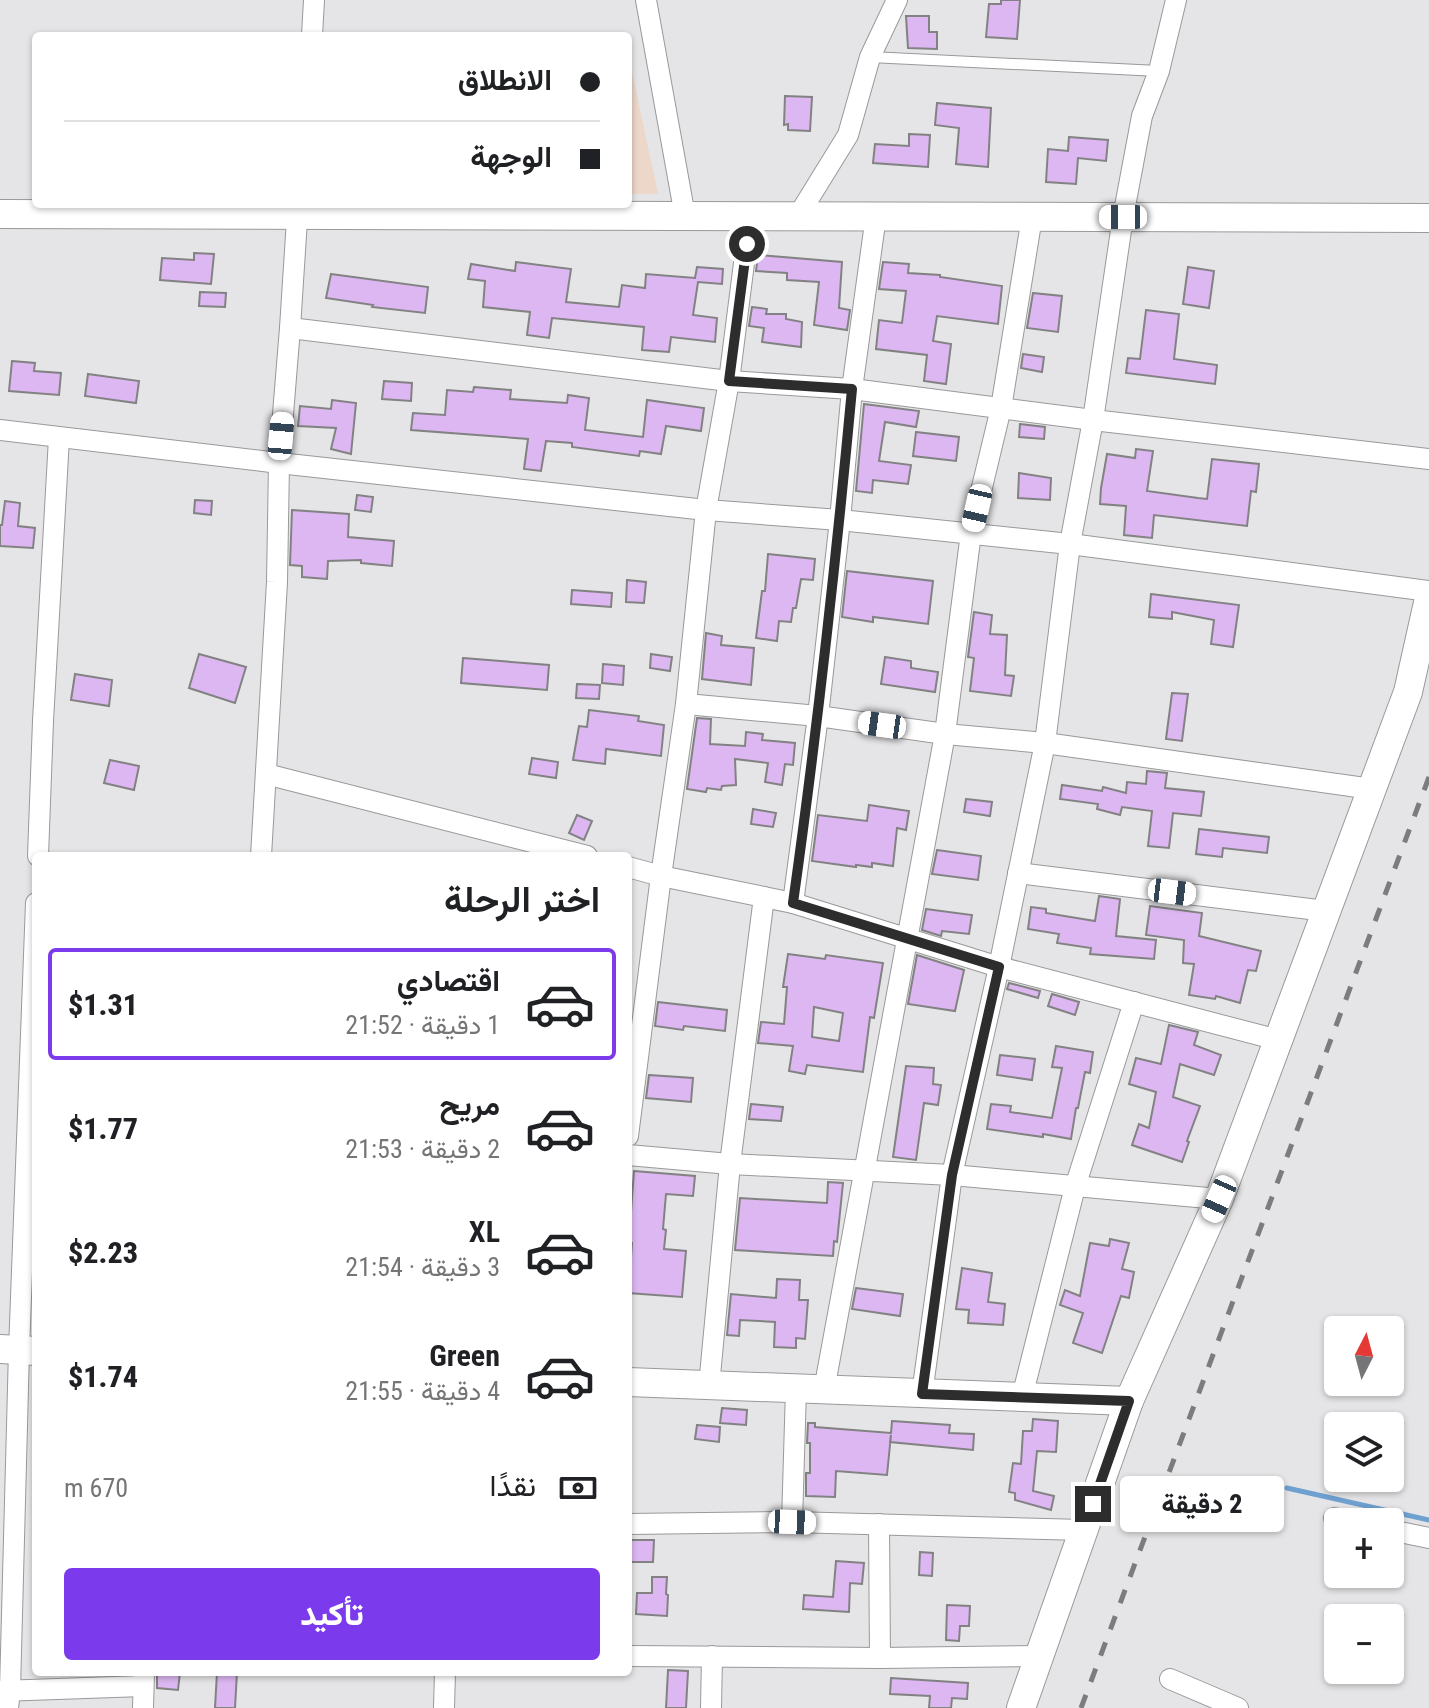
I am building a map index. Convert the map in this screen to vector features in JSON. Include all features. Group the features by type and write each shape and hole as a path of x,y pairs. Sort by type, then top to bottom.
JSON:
{"street":[{"path":"312,32 314,0"},
{"path":"646,0 685,216"},
{"path":"798,216 848,135 870,57 897,0"},
{"path":"922,1394 952,1175 1045,743 1070,544 1093,420 1123,217 1142,116 1159,71 1176,0"},
{"path":"261,852 277,582 279,463 297,209"},
{"path":"0,214 297,209 685,216 1429,218"},
{"path":"632,1104 686,704 706,510 729,381 750,216"},
{"path":"793,903 818,716 852,389 876,216"},
{"path":"792,1522 810,1390 865,1170 945,734 971,533 1001,408 1032,217"},
{"path":"290,328 729,381 852,389 1429,459"},
{"path":"0,430 706,510 840,520 1070,544 1429,591"},
{"path":"38,852 59,438"},
{"path":"1021,1708 1129,1401 1219,1199 1408,692 1429,598"},
{"path":"686,704 1045,743 1372,789"},
{"path":"266,774 571,852"},
{"path":"632,868 793,903 999,967 1278,1040"},
{"path":"1018,873 1326,911"},
{"path":"709,1386 730,1164 764,897"},
{"path":"32,1002 6,1696 144,1679 143,1708"},
{"path":"1022,1397 1075,1187 1134,1002"},
{"path":"632,1155 730,1164 952,1175 1219,1199"},
{"path":"632,1382 1129,1401"},
{"path":"632,1524 792,1522 1084,1530"},
{"path":"879,1524 880,1658"},
{"path":"1404,1533 1429,1538"},
{"path":"632,1656 1040,1656"},
{"path":"711,1708 712,1656"},
{"path":"444,1708 445,1676"},
{"path":"1170,1679 1238,1708"}],"lane":[{"path":"870,57 1159,71"}],"shaded area":[{"path":"632,72 658,194 632,194"}],"building":[{"path":"1001,0 1020,0 1017,39 986,37 989,4 1001,4"},
{"path":"906,16 929,16 929,32 937,32 937,49 908,48"},
{"path":"785,96 812,97 810,131 788,130 788,124 784,125"},
{"path":"937,103 991,108 988,167 956,164 959,128 935,125"},
{"path":"909,134 930,135 928,167 873,163 875,144 909,146"},
{"path":"1069,137 1108,140 1106,161 1078,158 1076,184 1046,182 1048,149 1068,151"},
{"path":"194,253 214,254 211,284 160,280 162,258 194,260"},
{"path":"758,255 842,262 839,308 850,310 847,330 814,325 819,282 787,280 787,273 756,271"},
{"path":"516,262 571,269 566,302 619,307 622,285 645,288 646,274 695,278 697,267 723,269 722,284 698,282 693,315 717,318 715,342 671,337 669,352 642,350 644,327 552,318 549,338 527,335 530,312 483,307 485,281 468,279 471,264 515,271"},
{"path":"883,262 909,264 908,273 940,275 1002,286 998,324 937,316 933,341 951,344 946,384 924,381 927,355 876,349 879,320 902,323 906,291 879,289"},
{"path":"1188,267 1214,271 1209,308 1183,304"},
{"path":"331,274 428,287 425,313 326,298"},
{"path":"200,292 226,293 225,307 199,306"},
{"path":"1033,293 1062,296 1058,332 1027,328"},
{"path":"752,307 767,309 766,314 786,314 786,319 802,322 801,347 762,342 764,328 749,326"},
{"path":"1146,310 1179,314 1174,359 1217,365 1215,384 1126,373 1128,358 1140,359"},
{"path":"1023,354 1044,357 1042,372 1021,368"},
{"path":"12,361 35,363 34,371 61,373 59,395 9,391"},
{"path":"88,374 139,381 136,403 85,396"},
{"path":"384,381 412,383 411,401 382,399"},
{"path":"474,387 511,390 510,399 567,403 568,395 589,398 585,430 643,437 647,400 704,408 701,431 666,426 661,454 640,451 639,456 546,441 541,471 524,469 528,439 411,430 413,413 445,415 447,390 473,392"},
{"path":"332,400 356,403 351,454 331,449 336,428 298,426 300,406 331,409"},
{"path":"864,404 919,411 916,427 885,422 879,461 911,465 908,484 873,480 872,493 856,491"},
{"path":"1020,424 1045,427 1044,439 1019,437"},
{"path":"916,432 959,437 956,461 913,456"},
{"path":"1136,449 1153,451 1147,491 1198,498 1207,499 1212,459 1259,464 1256,492 1251,491 1247,526 1154,515 1152,538 1124,535 1126,506 1100,504 1101,488 1107,454 1135,458"},
{"path":"1019,473 1051,478 1050,500 1018,498"},
{"path":"357,495 373,497 371,512 355,510"},
{"path":"195,500 212,501 211,515 194,513"},
{"path":"5,501 20,503 18,526 35,528 33,548 0,546"},
{"path":"292,510 349,514 348,537 394,541 392,566 361,563 361,560 328,561 327,579 302,577 302,566 290,565"},
{"path":"768,554 815,559 813,580 801,579 791,622 779,621 777,641 756,638"},
{"path":"847,571 933,581 928,624 873,617 873,622 842,617"},
{"path":"627,580 646,582 644,603 626,602"},
{"path":"572,590 612,593 611,607 571,604"},
{"path":"1151,594 1239,605 1233,647 1211,644 1214,620 1172,612 1172,619 1149,617"},
{"path":"974,612 992,615 990,634 1007,635 1005,675 1014,676 1011,696 970,691 974,658 968,657"},
{"path":"706,633 722,636 721,645 754,648 751,685 702,679"},
{"path":"199,654 246,667 235,703 189,688"},
{"path":"651,654 672,657 670,671 650,668"},
{"path":"885,657 911,661 911,668 938,672 935,692 881,684"},
{"path":"463,658 549,665 547,690 461,683"},
{"path":"603,664 624,666 623,685 602,683"},
{"path":"75,674 112,680 109,706 71,700"},
{"path":"577,684 600,685 599,699 576,698"},
{"path":"1172,693 1188,694 1182,741 1166,739"},
{"path":"589,710 639,716 638,721 664,725 661,756 606,749 605,764 573,760 579,726 587,727"},
{"path":"697,718 711,719 710,744 745,746 746,732 763,734 762,740 795,743 793,765 785,764 782,785 765,782 768,763 735,759 736,785 722,786 721,790 707,788 706,792 687,789"},
{"path":"532,758 558,762 556,778 529,774"},
{"path":"110,760 139,766 134,790 104,783"},
{"path":"1147,771 1167,773 1165,788 1204,792 1201,816 1173,813 1169,848 1148,846 1152,811 1122,807 1120,815 1097,809 1098,804 1060,799 1062,785 1102,791 1103,787 1126,793 1127,782 1146,784"},
{"path":"966,799 992,802 990,816 964,812"},
{"path":"869,805 909,811 906,830 897,828 893,866 872,863 872,867 856,867 812,861 818,815 867,821"},
{"path":"753,809 776,813 773,827 751,824"},
{"path":"577,815 592,821 584,840 569,833"},
{"path":"1199,829 1269,837 1267,853 1223,848 1222,857 1196,854"},
{"path":"937,850 981,856 978,880 932,874"},
{"path":"1099,896 1120,899 1116,936 1156,940 1154,959 1090,954 1091,948 1057,943 1059,934 1028,929 1031,907 1046,909 1046,913 1095,921"},
{"path":"1150,906 1202,913 1199,936 1261,951 1256,971 1248,970 1240,1003 1216,996 1215,999 1189,995 1194,964 1183,963 1184,940 1146,935"},
{"path":"926,909 972,915 969,934 942,931 941,936 922,930"},
{"path":"788,954 825,959 826,955 883,963 874,1018 870,1017 863,1072 807,1065 805,1074 789,1071 793,1046 758,1043 761,1022 784,1024 787,987 783,987","holes":["814,1007 843,1013 839,1041 812,1037"]},
{"path":"917,955 964,970 955,1011 908,1004"},
{"path":"1009,983 1040,991 1038,998 1007,989"},
{"path":"1052,994 1079,1002 1075,1015 1048,1006"},
{"path":"658,1002 727,1010 725,1031 655,1026"},
{"path":"1169,1025 1198,1032 1194,1045 1221,1055 1214,1075 1180,1064 1173,1097 1200,1106 1182,1162 1132,1145 1139,1124 1149,1128 1156,1092 1129,1084 1136,1058 1161,1064"},
{"path":"1056,1046 1093,1052 1090,1073 1085,1072 1071,1139 987,1129 991,1104 1011,1106 1010,1112 1052,1118 1062,1068 1052,1067"},
{"path":"1000,1055 1035,1059 1032,1080 997,1075"},
{"path":"906,1066 934,1068 933,1084 941,1085 938,1105 924,1103 916,1160 893,1157"},
{"path":"649,1075 693,1078 691,1102 646,1098"},
{"path":"751,1104 783,1107 781,1121 749,1119"},
{"path":"634,1171 695,1176 693,1196 666,1194 664,1249 686,1251 682,1297 632,1293"},
{"path":"828,1182 843,1183 833,1256 735,1250 740,1198 827,1203"},
{"path":"1110,1239 1129,1243 1122,1269 1134,1272 1129,1298 1121,1296 1102,1353 1073,1343 1083,1313 1060,1305 1065,1290 1080,1296 1090,1243 1109,1246"},
{"path":"962,1268 992,1273 988,1302 1005,1304 1003,1325 968,1323 969,1310 956,1309"},
{"path":"777,1279 800,1280 799,1300 808,1300 805,1339 796,1338 796,1348 774,1347 775,1322 740,1320 739,1336 727,1335 731,1294 776,1298"},
{"path":"856,1288 903,1294 900,1316 852,1309"},
{"path":"722,1408 747,1410 746,1425 720,1423"},
{"path":"1033,1419 1058,1421 1056,1452 1037,1451 1033,1491 1054,1496 1051,1510 1015,1500 1015,1493 1009,1492 1013,1463 1021,1464 1023,1431 1032,1431"},
{"path":"892,1421 950,1425 949,1433 974,1434 973,1450 890,1442 887,1475 836,1471 835,1497 806,1496 806,1473 810,1473 808,1423 815,1423 815,1427 891,1433"},
{"path":"697,1425 720,1427 719,1442 695,1439"},
{"path":"632,1540 654,1540 653,1562 632,1562"},
{"path":"920,1552 933,1553 932,1576 919,1575"},
{"path":"836,1561 864,1563 862,1584 850,1583 849,1612 803,1609 804,1595 833,1597"},
{"path":"652,1577 667,1577 667,1616 636,1614 637,1593 652,1593"},
{"path":"947,1605 970,1606 969,1626 960,1626 959,1641 946,1640"},
{"path":"668,1670 688,1671 686,1708 666,1708"},
{"path":"157,1676 180,1676 178,1690 157,1688"},
{"path":"217,1676 237,1676 235,1708 215,1708"},
{"path":"891,1678 968,1683 967,1699 952,1698 951,1708 929,1708 930,1696 890,1694"}],"waterway":[{"path":"1287,1488 1429,1520"}],"railway":[{"path":"1081,1708 1429,777"}],"route":[{"path":"747,244 729,381 852,389 818,716 793,903 999,967 952,1175 922,1394 1129,1401 1093,1504"}]}
